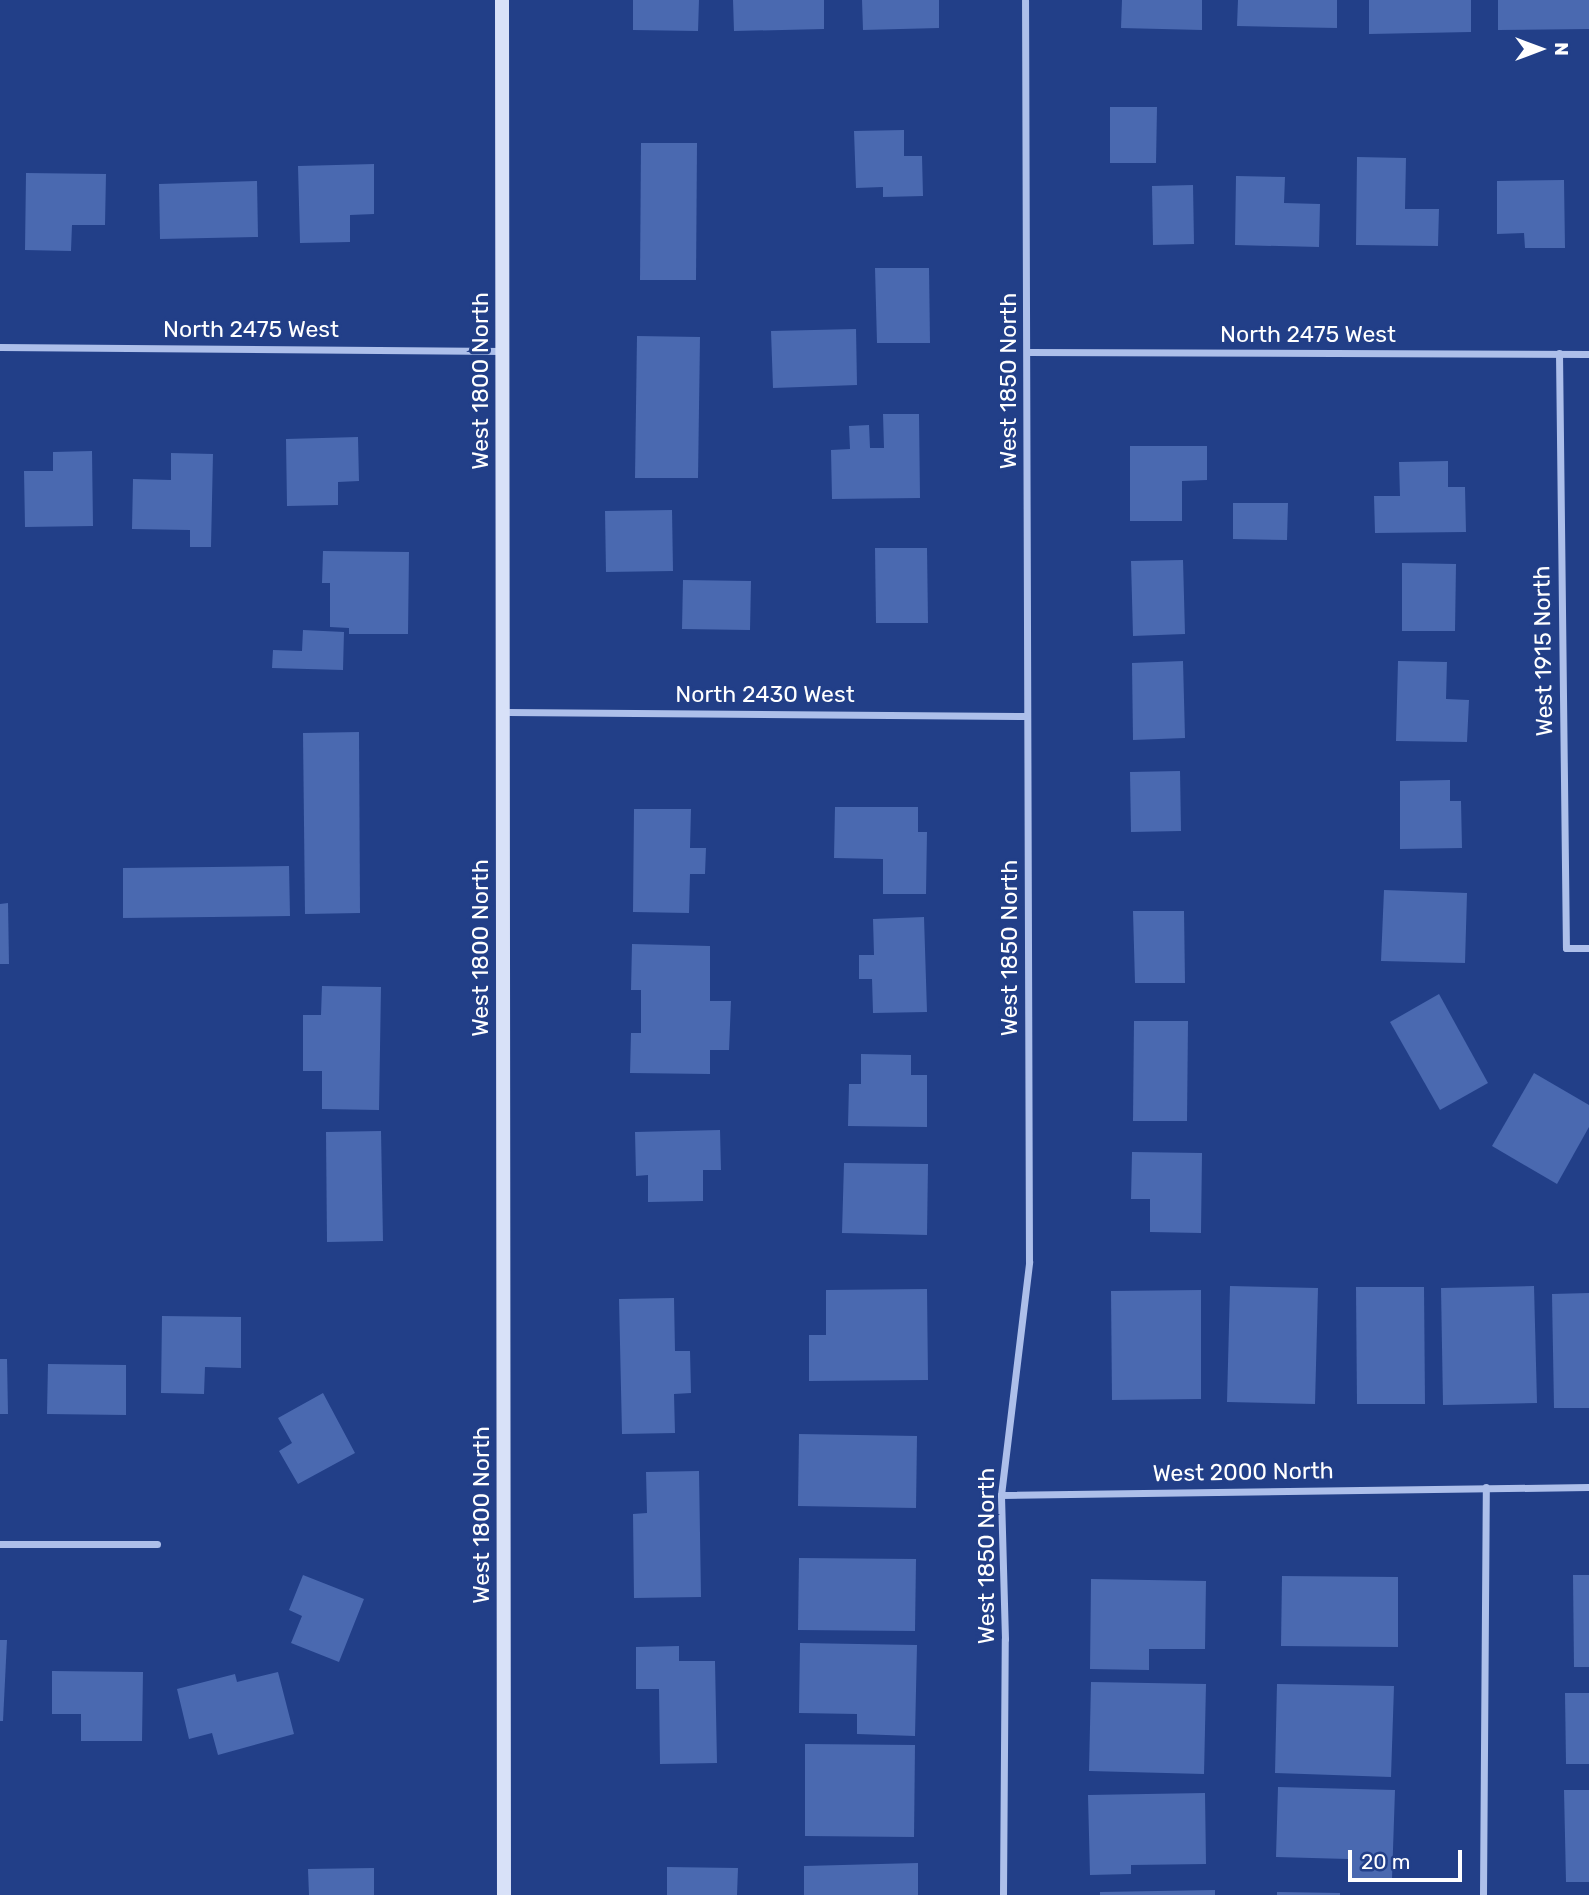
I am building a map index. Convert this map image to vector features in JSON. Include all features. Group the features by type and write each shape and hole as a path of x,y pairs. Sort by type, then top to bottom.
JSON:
{"main road":[{"name":"West 1800 North","path":"502,0 504,1895"}],"street":[{"name":"West 1850 North","path":"1003,1895 1005,1640 1001,1495 1029,1262 1026,0"},
{"name":"North 2475 West","path":"0,347 502,351"},
{"name":"North 2475 West","path":"1027,352 1589,354"},
{"name":"West 1915 North","path":"1559,354 1566,948 1589,948"},
{"name":"North 2430 West","path":"503,712 1027,716"},
{"path":"1483,1895 1486,1487"},
{"name":"West 2000 North","path":"1001,1495 1589,1487"},
{"path":"0,1544 157,1544"}],"building":[{"path":"633,0 699,0 698,31 633,30"},
{"path":"733,0 824,0 824,29 734,31"},
{"path":"862,0 939,0 939,28 863,30"},
{"path":"1122,0 1202,0 1202,30 1121,28"},
{"path":"1238,0 1337,0 1337,28 1237,26"},
{"path":"1369,0 1471,0 1471,32 1369,34"},
{"path":"1498,0 1589,0 1589,29 1498,30"},
{"path":"1110,107 1157,107 1156,163 1110,163"},
{"path":"904,130 904,156 922,156 923,196 883,197 883,187 856,188 854,131"},
{"path":"641,143 697,143 696,280 640,280"},
{"path":"1357,157 1406,158 1405,209 1439,209 1438,246 1356,245"},
{"path":"374,164 374,214 350,215 350,242 300,243 298,166"},
{"path":"26,173 106,174 105,225 72,225 71,251 25,250"},
{"path":"1236,176 1285,177 1284,203 1320,204 1319,247 1235,245"},
{"path":"1564,180 1565,248 1525,248 1524,233 1497,234 1497,181"},
{"path":"257,181 258,237 160,239 159,184"},
{"path":"1193,185 1194,244 1153,245 1152,186"},
{"path":"875,268 929,268 930,343 877,343"},
{"path":"856,329 857,385 773,388 771,331"},
{"path":"637,336 700,337 698,478 635,478"},
{"path":"883,414 919,414 920,498 832,499 831,450 850,449 849,426 869,425 870,448 884,448"},
{"path":"358,437 359,481 338,482 338,505 287,506 286,439"},
{"path":"1130,446 1207,446 1207,480 1182,481 1182,521 1130,521"},
{"path":"92,451 93,526 25,527 24,471 53,471 53,452"},
{"path":"171,453 213,454 211,547 190,547 190,530 132,529 133,479 171,480"},
{"path":"1448,461 1448,487 1465,487 1466,532 1375,533 1374,496 1400,496 1399,462"},
{"path":"1233,503 1288,503 1287,540 1233,539"},
{"path":"672,510 673,571 606,572 605,511"},
{"path":"875,548 927,548 928,623 876,623"},
{"path":"323,551 409,552 408,634 349,634 349,628 330,627 330,583 322,583"},
{"path":"1183,560 1185,634 1133,636 1131,561"},
{"path":"1402,563 1456,564 1455,631 1402,631"},
{"path":"683,580 751,581 750,630 682,629"},
{"path":"303,630 344,632 343,670 272,668 273,650 302,651"},
{"path":"1183,661 1185,738 1133,740 1132,663"},
{"path":"1398,661 1447,662 1446,699 1469,700 1467,742 1396,741"},
{"path":"359,732 360,913 305,914 303,733"},
{"path":"1180,771 1181,831 1131,832 1130,772"},
{"path":"1450,780 1450,801 1461,801 1462,848 1400,849 1400,781"},
{"path":"835,807 918,807 918,832 927,832 926,894 883,894 883,859 834,858"},
{"path":"634,809 691,809 690,848 706,848 705,874 690,874 689,913 633,912"},
{"path":"289,866 290,916 123,918 123,868"},
{"path":"1384,890 1467,893 1465,963 1381,961"},
{"path":"8,903 9,964 0,964 0,904"},
{"path":"1133,911 1184,911 1185,983 1135,983"},
{"path":"924,917 927,1012 873,1013 872,979 859,979 859,955 874,955 873,919"},
{"path":"632,944 710,946 710,1001 731,1001 729,1050 710,1050 710,1074 630,1073 631,1033 641,1033 641,990 631,990"},
{"path":"322,986 381,987 379,1110 322,1109 322,1071 303,1071 303,1015 321,1015"},
{"path":"1439,994 1488,1083 1440,1110 1390,1022"},
{"path":"1134,1021 1188,1021 1187,1121 1133,1121"},
{"path":"861,1054 911,1055 911,1075 927,1075 927,1127 848,1126 849,1084 861,1084"},
{"path":"1534,1073 1589,1105 1589,1127 1557,1184 1492,1146"},
{"path":"720,1130 721,1170 703,1170 703,1201 648,1202 648,1175 636,1176 635,1132"},
{"path":"381,1131 383,1241 327,1242 326,1132"},
{"path":"1132,1152 1202,1153 1201,1233 1150,1232 1150,1199 1131,1199"},
{"path":"844,1163 928,1164 927,1235 842,1233"},
{"path":"1230,1286 1318,1288 1315,1404 1227,1402"},
{"path":"1534,1286 1537,1403 1443,1405 1441,1288"},
{"path":"1356,1287 1424,1287 1425,1404 1357,1404"},
{"path":"927,1289 928,1380 809,1381 809,1335 826,1335 826,1290"},
{"path":"1201,1290 1201,1399 1112,1400 1111,1291"},
{"path":"1589,1293 1589,1408 1554,1408 1552,1294"},
{"path":"674,1298 675,1351 690,1351 691,1393 674,1394 675,1433 622,1434 619,1299"},
{"path":"162,1316 241,1317 241,1368 205,1367 204,1394 161,1393"},
{"path":"0,1359 7,1359 8,1414 0,1414"},
{"path":"48,1364 126,1365 126,1415 47,1414"},
{"path":"323,1393 355,1453 298,1484 279,1451 292,1443 278,1418"},
{"path":"799,1434 917,1436 916,1508 798,1506"},
{"path":"699,1471 701,1597 634,1598 633,1514 647,1513 646,1472"},
{"path":"799,1558 916,1559 915,1631 798,1630"},
{"path":"303,1575 364,1599 339,1662 291,1643 302,1616 289,1610"},
{"path":"1573,1575 1589,1575 1589,1667 1574,1667"},
{"path":"1282,1576 1398,1577 1398,1647 1281,1646"},
{"path":"1091,1579 1206,1581 1205,1649 1149,1649 1149,1670 1090,1669"},
{"path":"0,1640 7,1640 3,1721 0,1721"},
{"path":"800,1643 917,1645 915,1736 857,1734 857,1714 799,1713"},
{"path":"679,1646 679,1661 715,1661 717,1763 660,1764 659,1689 636,1689 636,1647"},
{"path":"52,1671 143,1672 142,1741 81,1741 81,1714 52,1714"},
{"path":"278,1672 294,1734 218,1755 212,1733 189,1739 177,1689 235,1674 237,1682"},
{"path":"1091,1682 1206,1684 1204,1774 1089,1771"},
{"path":"1277,1684 1394,1686 1391,1777 1275,1773"},
{"path":"1565,1693 1589,1693 1589,1764 1566,1764"},
{"path":"805,1744 915,1745 914,1837 805,1836"},
{"path":"1278,1787 1395,1790 1392,1879 1348,1878 1348,1859 1276,1857"},
{"path":"1564,1790 1589,1790 1589,1882 1566,1882"},
{"path":"1205,1793 1206,1864 1131,1865 1131,1874 1090,1875 1088,1795"},
{"path":"918,1863 918,1895 804,1895 804,1866"},
{"path":"667,1867 738,1868 737,1895 667,1895"},
{"path":"374,1868 374,1895 309,1895 308,1869"},
{"path":"1215,1890 1215,1895 1100,1895 1100,1892"},
{"path":"1277,1892 1340,1893 1340,1895 1277,1895"}]}
